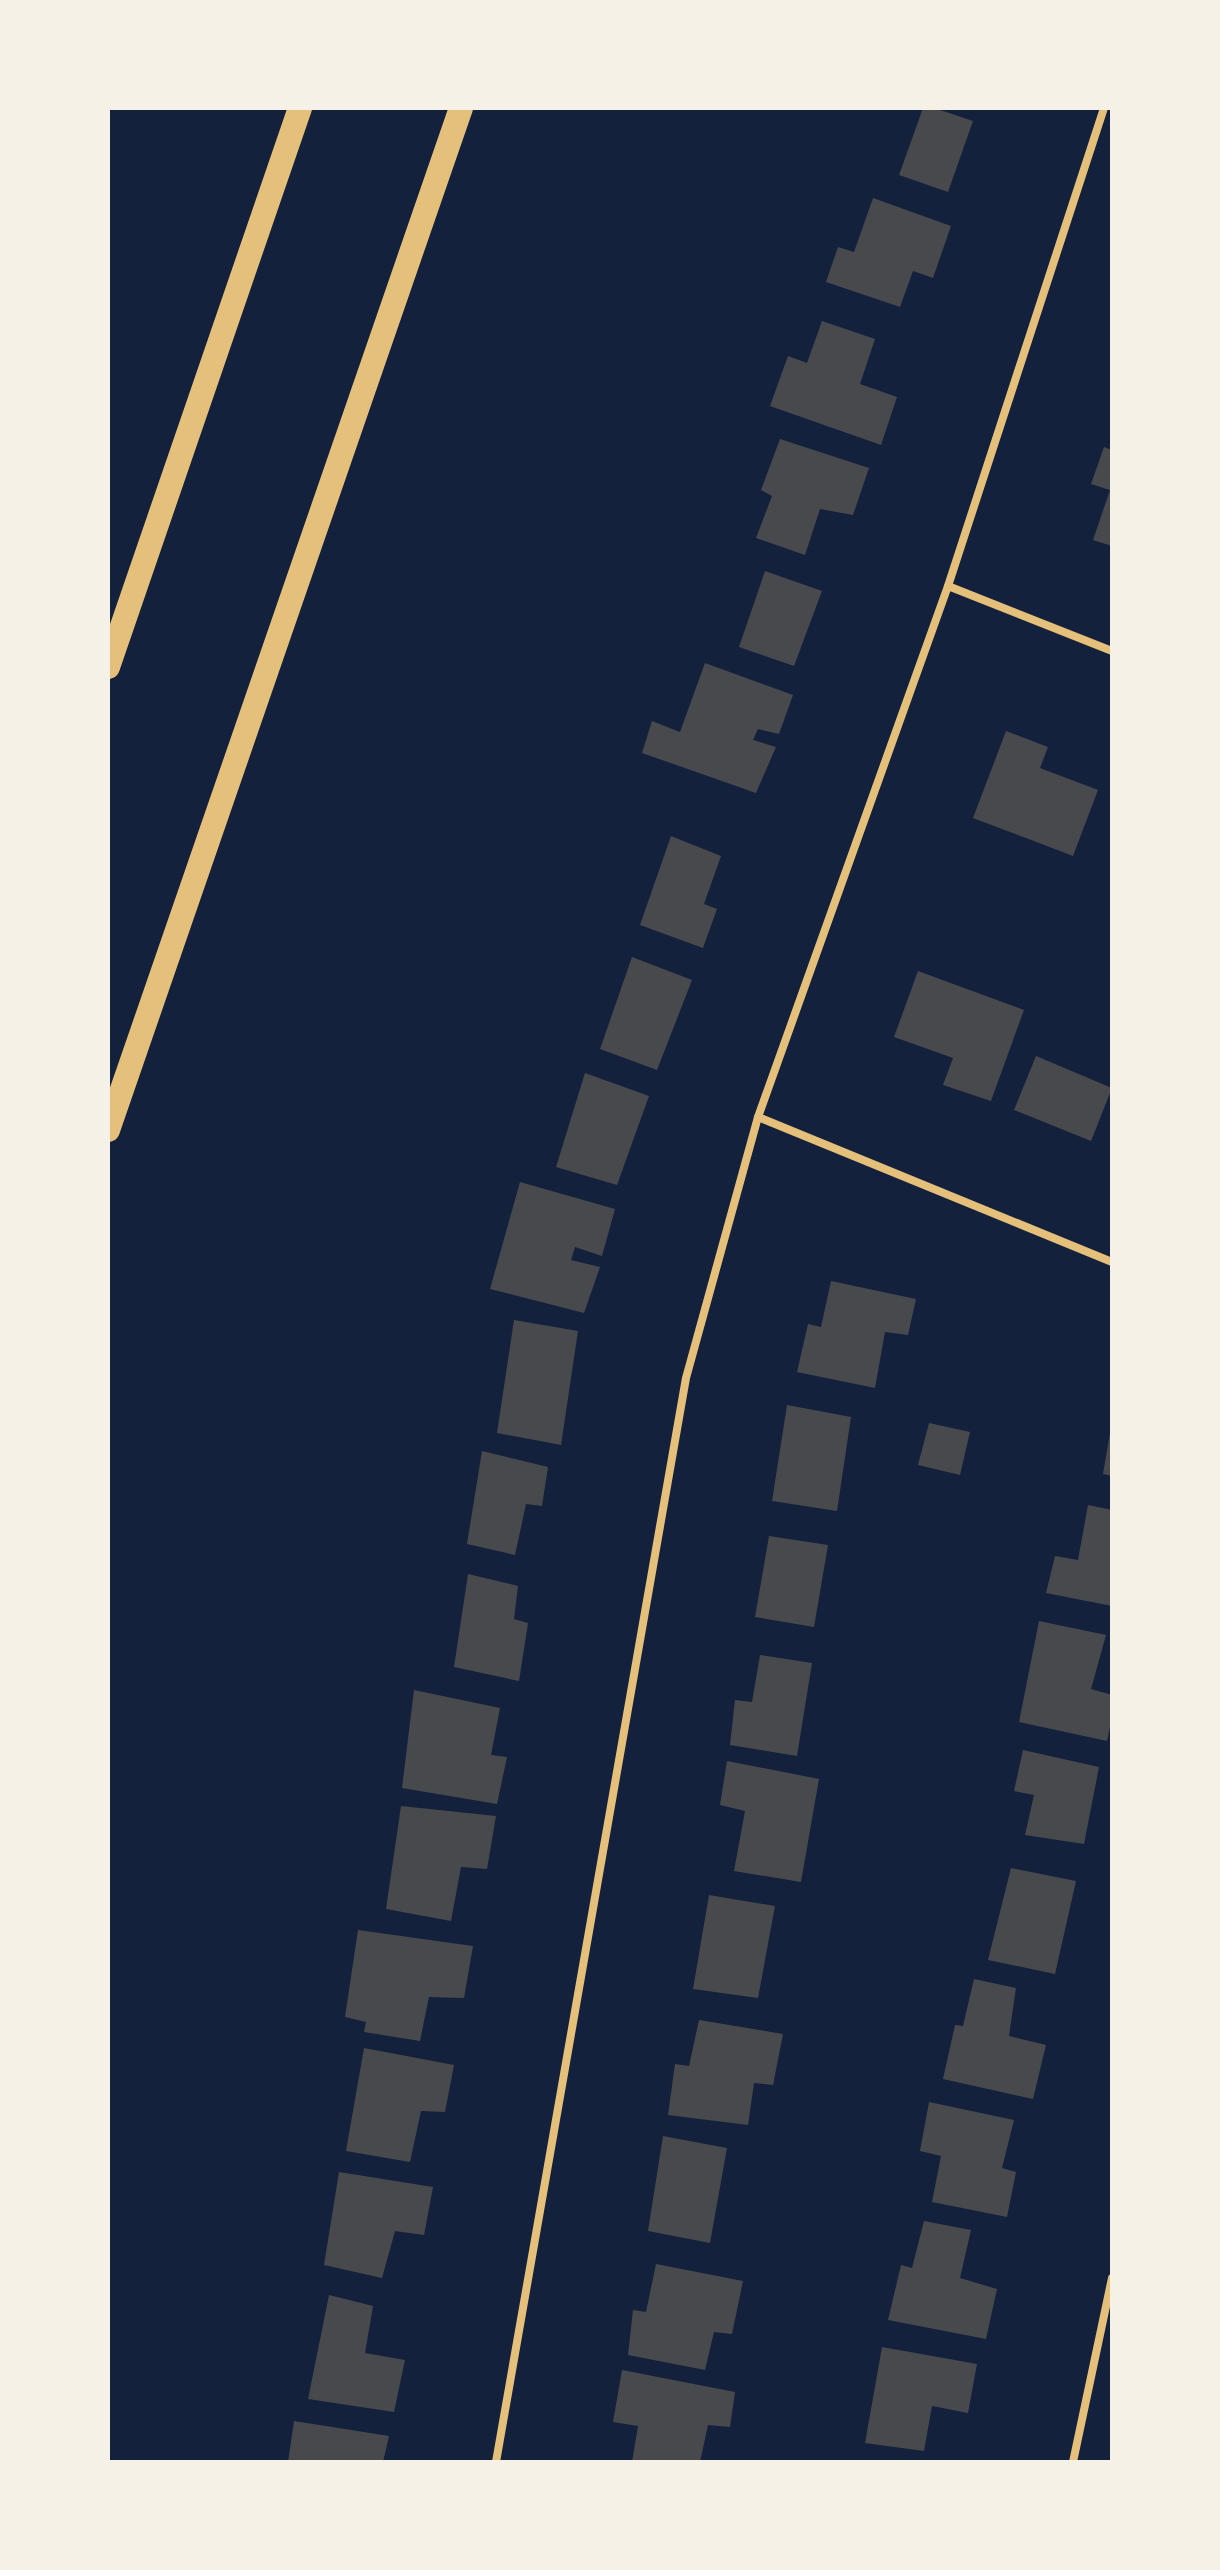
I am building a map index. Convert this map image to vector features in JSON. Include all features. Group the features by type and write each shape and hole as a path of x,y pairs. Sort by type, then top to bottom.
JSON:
{"highway":[{"path":"108,667 300,108"},
{"path":"108,1130 461,108"}],"street":[{"path":"496,2462 686,1378 758,1117 948,586 1104,108"},
{"path":"948,586 1112,651"},
{"path":"758,1117 1112,1262"},
{"path":"1073,2462 1112,2278"}],"building":[{"path":"923,108 934,108 973,121 948,192 899,175"},
{"path":"873,198 951,226 933,278 913,271 900,307 826,282 838,247 854,252"},
{"path":"822,321 875,339 860,384 897,397 881,445 770,406 788,356 807,363"},
{"path":"780,439 869,468 853,515 820,509 805,555 756,538 772,496 761,490"},
{"path":"1104,447 1112,450 1112,546 1093,540 1110,490 1091,484"},
{"path":"765,571 822,591 794,666 739,647"},
{"path":"705,663 793,695 779,734 758,729 753,740 776,747 756,793 642,753 652,721 680,732"},
{"path":"1006,731 1048,747 1040,768 1098,790 1073,856 973,818"},
{"path":"671,836 721,856 704,904 717,909 703,948 640,925"},
{"path":"632,957 692,980 657,1070 600,1049"},
{"path":"918,971 1024,1010 991,1101 943,1085 953,1058 894,1037"},
{"path":"1036,1056 1112,1088 1091,1141 1014,1110"},
{"path":"585,1073 649,1096 617,1185 556,1167"},
{"path":"520,1182 615,1209 602,1256 575,1247 571,1260 600,1267 584,1313 490,1289"},
{"path":"831,1281 916,1299 908,1335 885,1332 875,1388 797,1372 808,1324 821,1327"},
{"path":"514,1320 578,1331 561,1445 497,1433"},
{"path":"787,1405 851,1417 837,1511 772,1501"},
{"path":"929,1423 970,1432 960,1475 918,1465"},
{"path":"1112,1433 1112,1476 1103,1474"},
{"path":"482,1451 548,1467 542,1506 526,1504 515,1555 467,1544"},
{"path":"1088,1505 1112,1510 1112,1606 1046,1593 1055,1556 1078,1560"},
{"path":"769,1536 828,1545 814,1627 755,1617"},
{"path":"468,1574 518,1586 514,1619 528,1623 519,1681 454,1667"},
{"path":"1039,1621 1106,1635 1091,1689 1112,1695 1107,1741 1019,1722"},
{"path":"760,1655 812,1663 797,1756 730,1745 735,1700 752,1702"},
{"path":"414,1690 500,1708 491,1755 507,1757 497,1804 402,1788"},
{"path":"1023,1750 1099,1767 1084,1844 1025,1835 1034,1795 1014,1791"},
{"path":"727,1761 819,1779 801,1882 734,1871 745,1811 720,1805"},
{"path":"401,1806 496,1816 487,1869 461,1867 451,1921 386,1909"},
{"path":"1011,1868 1076,1881 1055,1974 988,1960"},
{"path":"709,1895 775,1906 758,1998 693,1989"},
{"path":"358,1930 473,1946 464,1998 429,1997 420,2041 364,2032 366,2022 345,2017"},
{"path":"974,1979 1016,1988 1009,2036 1046,2045 1033,2099 943,2079 955,2025 963,2026"},
{"path":"699,2020 783,2034 773,2085 754,2083 748,2125 668,2115 675,2064 689,2066"},
{"path":"364,2048 454,2065 445,2112 421,2111 410,2162 346,2151"},
{"path":"929,2102 1014,2120 1002,2168 1016,2172 1007,2217 932,2202 941,2156 920,2151"},
{"path":"663,2136 727,2148 710,2243 648,2231"},
{"path":"339,2172 433,2187 424,2235 395,2231 382,2278 324,2265"},
{"path":"924,2221 971,2230 960,2278 997,2289 986,2339 888,2320 901,2265 912,2268"},
{"path":"656,2264 743,2281 732,2334 714,2332 705,2370 628,2355 633,2310 646,2312"},
{"path":"329,2295 373,2306 365,2353 405,2360 394,2412 308,2399"},
{"path":"882,2347 977,2364 968,2413 932,2406 924,2451 865,2443"},
{"path":"622,2370 735,2392 730,2427 708,2425 700,2462 632,2462 638,2426 613,2422"},
{"path":"294,2421 389,2436 383,2462 288,2462"}]}
